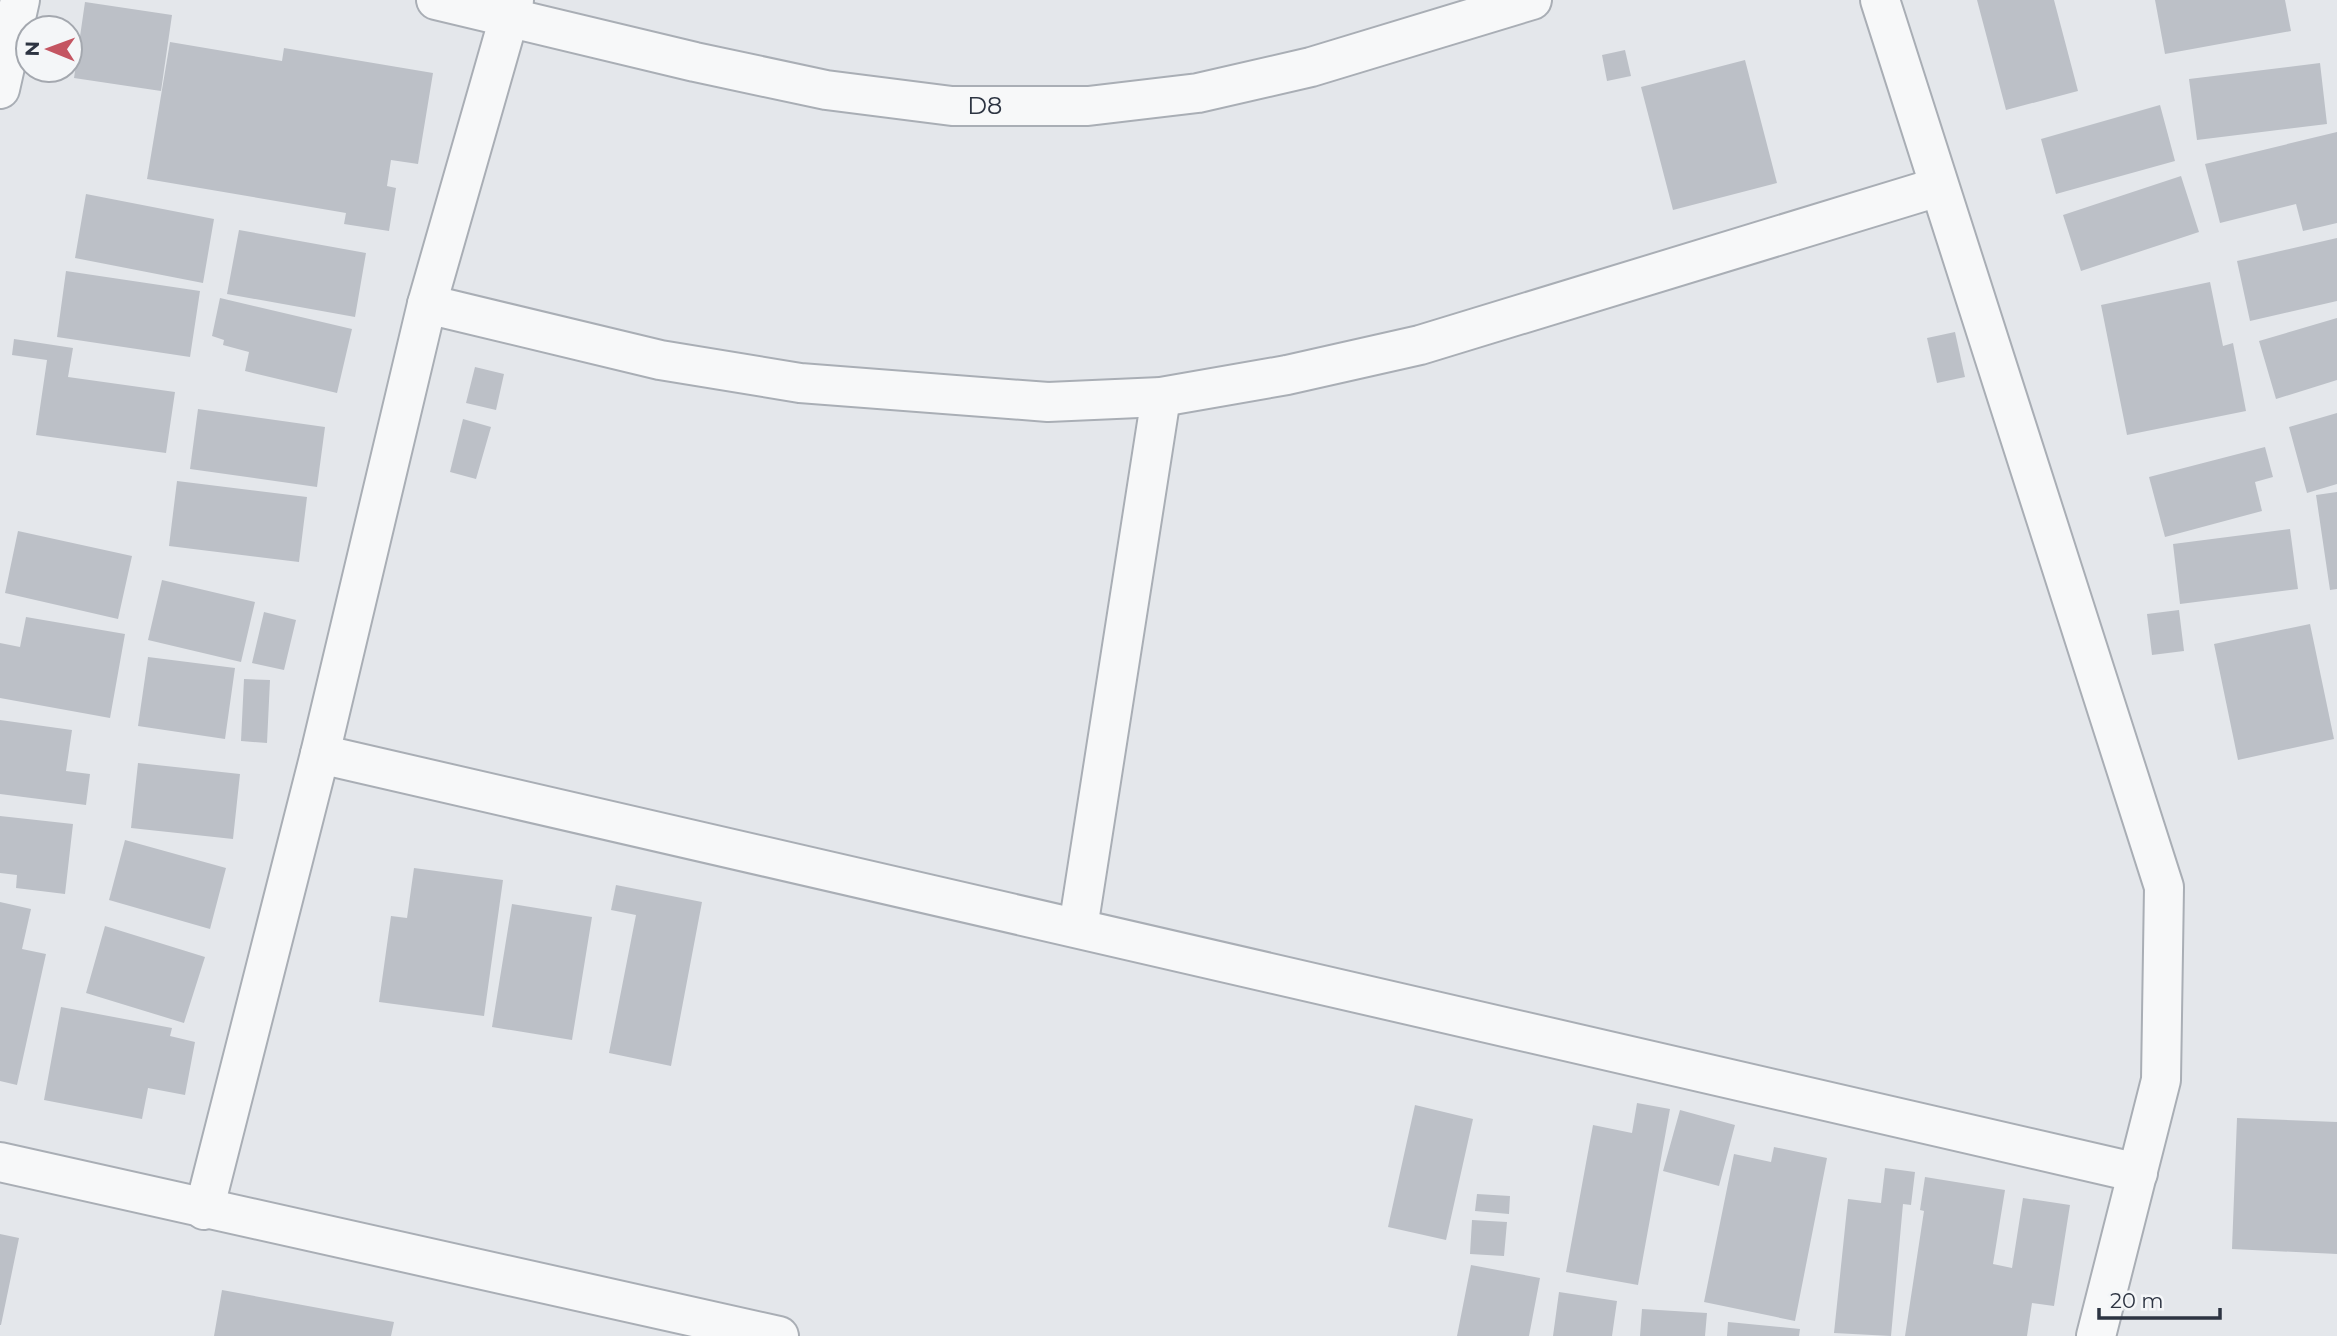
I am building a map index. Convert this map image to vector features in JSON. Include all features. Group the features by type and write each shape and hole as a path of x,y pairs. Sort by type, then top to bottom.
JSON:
{"street":[{"path":"0,89 20,0"},
{"name":"D8","path":"436,0 512,9 695,62 826,90 952,106 1088,106 1198,93 1311,67 1532,0"},
{"path":"1880,0 2164,887 2161,1080 2096,1336"},
{"path":"204,1210 320,754 428,303 512,9"},
{"path":"428,303 660,360 800,383 1048,402 1161,397 1287,375 1420,345 1938,187"},
{"path":"1078,928 1161,397"},
{"path":"320,754 2138,1173"},
{"path":"0,1162 204,1210 779,1336"}],"building":[{"path":"1977,0 2054,0 2078,91 2006,110"},
{"path":"2155,0 2285,0 2291,31 2165,54"},
{"path":"85,2 172,15 161,91 84,79"},
{"path":"170,42 282,61 284,48 433,73 418,164 391,160 387,186 396,188 389,231 344,224 346,213 147,179"},
{"path":"1625,50 1631,76 1607,81 1602,55"},
{"path":"1745,60 1777,183 1673,210 1641,87"},
{"path":"2320,63 2327,124 2197,140 2189,79"},
{"path":"2160,105 2175,161 2056,194 2041,139"},
{"path":"2337,132 2337,223 2303,231 2296,204 2220,223 2205,164"},
{"path":"2181,176 2199,232 2081,271 2063,215"},
{"path":"86,194 214,219 203,283 75,258"},
{"path":"239,230 366,253 355,317 227,294"},
{"path":"2337,238 2337,301 2250,321 2237,261"},
{"path":"66,271 200,291 190,357 57,337"},
{"path":"2210,282 2223,346 2233,343 2246,411 2127,435 2101,305"},
{"path":"220,298 352,329 337,393 245,371 249,352 223,345 224,340 212,336"},
{"path":"2337,318 2337,380 2276,399 2259,341"},
{"path":"1955,332 1965,377 1937,383 1927,338"},
{"path":"14,339 73,348 68,377 175,392 166,453 36,435 47,360 12,355"},
{"path":"475,367 504,374 496,410 466,403"},
{"path":"198,409 325,427 317,487 190,469"},
{"path":"2337,413 2337,484 2307,493 2289,427"},
{"path":"463,419 491,427 476,479 450,472"},
{"path":"2265,447 2273,477 2255,482 2262,511 2165,537 2149,477"},
{"path":"177,481 307,497 299,562 169,546"},
{"path":"2337,492 2337,589 2330,590 2316,495"},
{"path":"2290,529 2298,589 2180,604 2173,544"},
{"path":"18,531 132,556 118,619 5,593"},
{"path":"162,580 255,602 241,662 148,640"},
{"path":"2179,610 2184,651 2152,655 2147,614"},
{"path":"264,612 296,620 284,670 252,663"},
{"path":"26,617 125,634 110,718 0,698 0,643 20,647"},
{"path":"2310,624 2334,739 2238,760 2214,644"},
{"path":"148,657 235,668 225,739 138,726"},
{"path":"244,679 270,680 267,743 241,741"},
{"path":"0,720 72,730 66,771 90,774 86,805 0,794"},
{"path":"138,763 240,774 233,839 131,828"},
{"path":"0,816 73,824 65,894 16,888 17,875 0,873"},
{"path":"125,840 226,868 210,929 109,900"},
{"path":"414,868 503,880 484,1016 379,1002 391,916 407,918"},
{"path":"616,885 702,902 671,1066 609,1053 636,915 611,910"},
{"path":"0,902 31,909 22,949 46,954 17,1085 0,1081"},
{"path":"512,904 592,917 572,1040 492,1027"},
{"path":"105,926 205,957 184,1023 86,993"},
{"path":"61,1007 172,1028 170,1036 195,1042 185,1095 148,1088 142,1119 44,1100"},
{"path":"1637,1103 1670,1109 1638,1285 1566,1272 1593,1125 1632,1133"},
{"path":"1415,1105 1473,1119 1446,1240 1388,1227"},
{"path":"1680,1110 1735,1125 1719,1186 1663,1171"},
{"path":"2237,1118 2337,1122 2337,1254 2232,1249"},
{"path":"1774,1147 1827,1158 1795,1321 1704,1302 1734,1154 1771,1162"},
{"path":"1885,1168 1915,1172 1911,1205 1903,1204 1891,1336 1834,1333 1848,1199 1881,1203"},
{"path":"1925,1177 2005,1190 1993,1264 2012,1268 2023,1198 2070,1205 2054,1306 2032,1303 2027,1336 1905,1336 1924,1211 1920,1210"},
{"path":"1477,1194 1510,1196 1509,1214 1475,1211"},
{"path":"1472,1220 1507,1222 1504,1256 1470,1254"},
{"path":"0,1234 19,1238 1,1325 0,1325"},
{"path":"1471,1265 1540,1278 1529,1336 1457,1336"},
{"path":"222,1290 394,1322 391,1336 214,1336"},
{"path":"1559,1292 1617,1301 1612,1336 1553,1336"},
{"path":"1642,1309 1707,1313 1705,1336 1640,1336"},
{"path":"1728,1322 1800,1329 1799,1336 1727,1336"}]}
